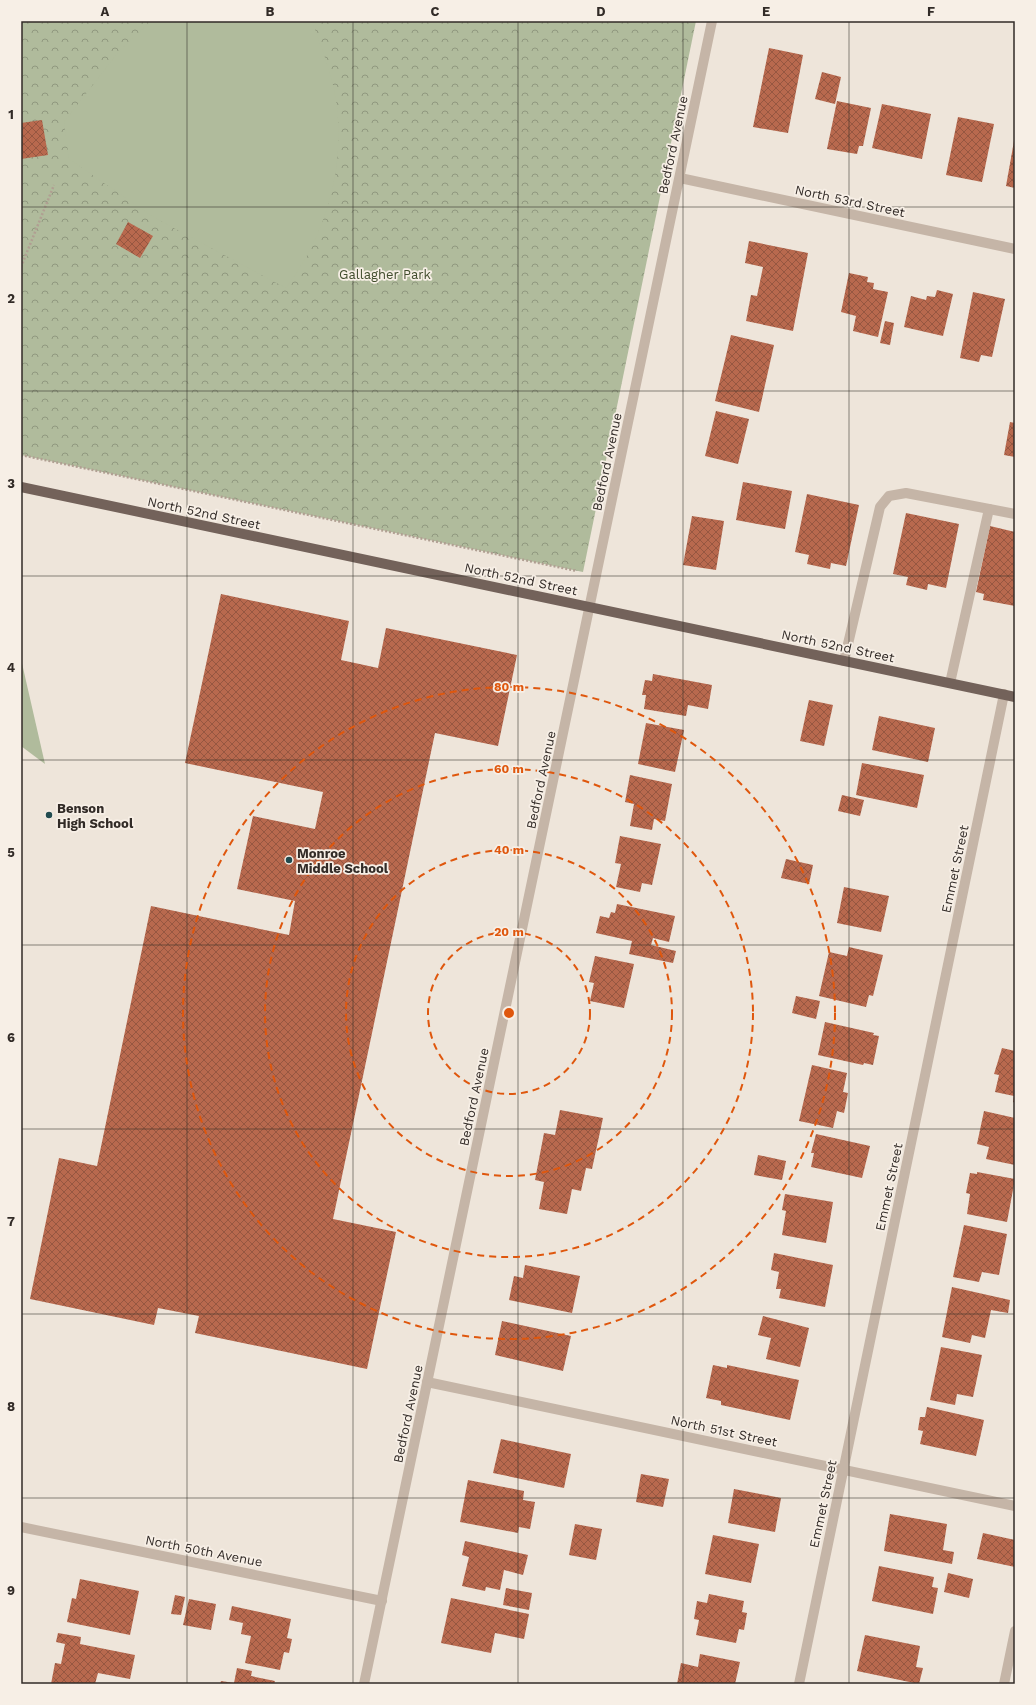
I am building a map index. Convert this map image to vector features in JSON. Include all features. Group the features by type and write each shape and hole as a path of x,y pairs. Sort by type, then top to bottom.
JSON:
{"main road":[{"name":"North 52nd Street","path":"21,487 1015,697"}],"street":[{"name":"Bedford Avenue","path":"364,1684 712,21"},
{"name":"North 53rd Street","path":"680,178 1015,249"},
{"path":"844,661 880,507 889,496 906,493 1015,514"},
{"path":"950,683 989,509"},
{"name":"Emmet Street","path":"800,1684 1004,694"},
{"name":"North 51st Street","path":"427,1382 1015,1506"},
{"name":"North 50th Avenue","path":"21,1527 382,1601"},
{"path":"1004,1684 1015,1631"}],"path":[{"path":"21,267 54,185"},
{"path":"21,455 597,575"}],"green space":[{"name":"Gallagher Park","path":"21,21 696,21 583,572 21,455"},
{"path":"151,21 311,21 313,24 332,81 336,100 338,150 330,199 322,223 312,246 286,288 155,218 69,159 64,122 120,50"},
{"path":"21,659 45,764 21,746"}],"building":[{"path":"769,48 803,55 788,133 753,127"},
{"path":"822,72 841,77 835,104 815,99"},
{"path":"837,101 871,108 863,146 859,146 857,154 827,149"},
{"path":"882,104 931,114 922,159 872,148"},
{"path":"958,117 994,124 982,182 946,175"},
{"path":"42,120 48,155 21,159 21,123"},
{"path":"1015,141 1015,188 1006,186"},
{"path":"128,222 153,236 140,258 116,244"},
{"path":"749,241 808,253 793,331 746,321 751,295 757,296 763,267 745,263"},
{"path":"849,273 868,277 867,282 874,283 873,289 888,292 878,337 853,331 856,316 841,312"},
{"path":"937,290 953,294 943,336 904,327 911,296 926,300 927,296 935,297"},
{"path":"973,292 1005,299 992,357 981,355 979,362 960,358"},
{"path":"885,321 894,323 890,345 880,343"},
{"path":"731,335 774,345 759,412 715,401"},
{"path":"716,411 749,419 738,464 705,456"},
{"path":"1010,422 1015,423 1015,457 1004,455"},
{"path":"743,482 792,491 785,529 736,520"},
{"path":"807,494 859,505 846,566 831,563 830,569 807,564 809,555 795,552"},
{"path":"906,513 959,524 946,588 928,584 927,590 906,585 908,577 893,574"},
{"path":"692,516 724,521 716,570 683,565"},
{"path":"990,526 1015,532 1015,606 983,600 984,594 976,592"},
{"path":"221,594 349,621 341,660 378,668 386,628 517,655 498,746 435,733 333,1219 396,1232 367,1369 195,1333 199,1316 158,1308 154,1325 30,1299 59,1158 97,1166 151,906 289,935 295,901 237,889 253,816 315,829 323,792 185,763"},
{"path":"653,674 712,685 708,709 688,705 686,716 644,709 646,695 642,695 645,680 652,681"},
{"path":"809,700 833,705 824,746 800,741"},
{"path":"879,716 935,728 928,762 872,750"},
{"path":"646,723 684,730 675,772 638,764"},
{"path":"862,763 924,775 917,808 856,795"},
{"path":"630,775 672,784 665,821 654,819 652,830 630,826 634,804 625,802"},
{"path":"842,795 864,800 860,816 838,811"},
{"path":"620,836 661,844 652,885 642,883 640,892 616,887 621,864 615,863"},
{"path":"786,859 813,865 809,884 781,878"},
{"path":"844,887 889,896 881,932 837,923"},
{"path":"617,904 675,916 669,942 653,938 651,945 676,951 673,963 629,954 632,941 596,933 600,916 609,918 611,912 615,913"},
{"path":"849,947 883,955 873,996 869,995 866,1007 819,996 829,952 847,956"},
{"path":"595,956 634,964 624,1008 590,1001 594,983 589,982"},
{"path":"796,996 820,1001 816,1019 792,1013"},
{"path":"825,1022 874,1033 873,1035 879,1036 873,1065 864,1063 863,1065 818,1055"},
{"path":"1002,1048 1015,1051 1015,1103 1013,1102 1014,1096 995,1092 999,1075 994,1074"},
{"path":"812,1065 847,1073 843,1092 848,1093 844,1113 837,1111 833,1128 799,1121"},
{"path":"560,1110 603,1118 592,1169 586,1168 581,1191 572,1189 567,1214 539,1209 544,1182 535,1180 544,1133 555,1135"},
{"path":"984,1111 1015,1118 1015,1165 986,1159 989,1147 977,1144"},
{"path":"816,1134 870,1146 862,1178 811,1167 814,1153 811,1153"},
{"path":"758,1155 786,1161 782,1180 754,1175"},
{"path":"977,1172 1015,1179 1007,1222 967,1214 970,1194 966,1193 970,1173 977,1174"},
{"path":"785,1194 833,1202 826,1243 782,1235 786,1211 782,1210"},
{"path":"964,1225 1007,1234 999,1275 982,1272 979,1282 953,1277"},
{"path":"774,1253 833,1265 825,1307 779,1298 781,1289 776,1289 779,1272 771,1270"},
{"path":"525,1265 580,1276 572,1313 509,1300 514,1276 523,1278"},
{"path":"952,1287 1010,1300 1008,1313 991,1310 985,1338 972,1335 970,1343 942,1337"},
{"path":"763,1316 809,1328 800,1367 766,1359 771,1338 758,1335"},
{"path":"502,1321 571,1336 563,1371 495,1355"},
{"path":"941,1347 982,1355 973,1397 957,1394 955,1405 930,1400"},
{"path":"713,1365 727,1368 727,1365 799,1380 790,1420 721,1405 721,1401 706,1398"},
{"path":"927,1407 984,1420 976,1456 920,1444 923,1431 918,1430 920,1417 925,1417"},
{"path":"501,1439 571,1454 564,1488 493,1473"},
{"path":"641,1474 669,1479 663,1507 636,1502"},
{"path":"468,1480 524,1491 523,1500 535,1502 530,1529 519,1527 518,1533 460,1522"},
{"path":"734,1489 781,1498 775,1532 728,1523"},
{"path":"890,1514 947,1524 943,1550 954,1552 952,1564 884,1551"},
{"path":"575,1524 602,1529 596,1560 569,1555"},
{"path":"983,1533 1015,1540 1015,1567 977,1559"},
{"path":"713,1535 759,1544 751,1583 705,1574"},
{"path":"465,1541 528,1555 523,1575 504,1570 500,1590 486,1587 485,1591 462,1586 469,1557 462,1555"},
{"path":"879,1566 934,1577 932,1587 938,1588 933,1614 872,1601"},
{"path":"948,1573 973,1579 969,1598 944,1592"},
{"path":"80,1579 139,1591 130,1635 67,1622 72,1598 76,1599"},
{"path":"506,1588 532,1593 529,1610 503,1605"},
{"path":"709,1594 744,1601 742,1612 747,1613 744,1630 739,1629 736,1643 696,1635 699,1620 694,1619 697,1601 707,1603"},
{"path":"175,1595 185,1597 181,1615 171,1614"},
{"path":"451,1598 529,1614 524,1639 495,1633 491,1653 441,1643"},
{"path":"189,1599 216,1604 211,1630 183,1625"},
{"path":"232,1606 291,1619 287,1638 292,1639 289,1653 284,1652 280,1670 245,1663 251,1636 241,1634 243,1623 229,1620"},
{"path":"58,1633 81,1637 80,1644 135,1655 130,1679 98,1673 95,1684 51,1684 55,1663 61,1664 65,1644 56,1642"},
{"path":"865,1635 920,1646 916,1667 923,1668 919,1684 857,1671"},
{"path":"700,1654 740,1662 735,1684 677,1684 681,1663 698,1667"},
{"path":"237,1668 252,1671 251,1676 275,1681 274,1684 220,1684 221,1681 234,1683"}],"place":[{"name":"Benson High School","path":"49,815"},
{"name":"Monroe Middle School","path":"289,860"}]}
